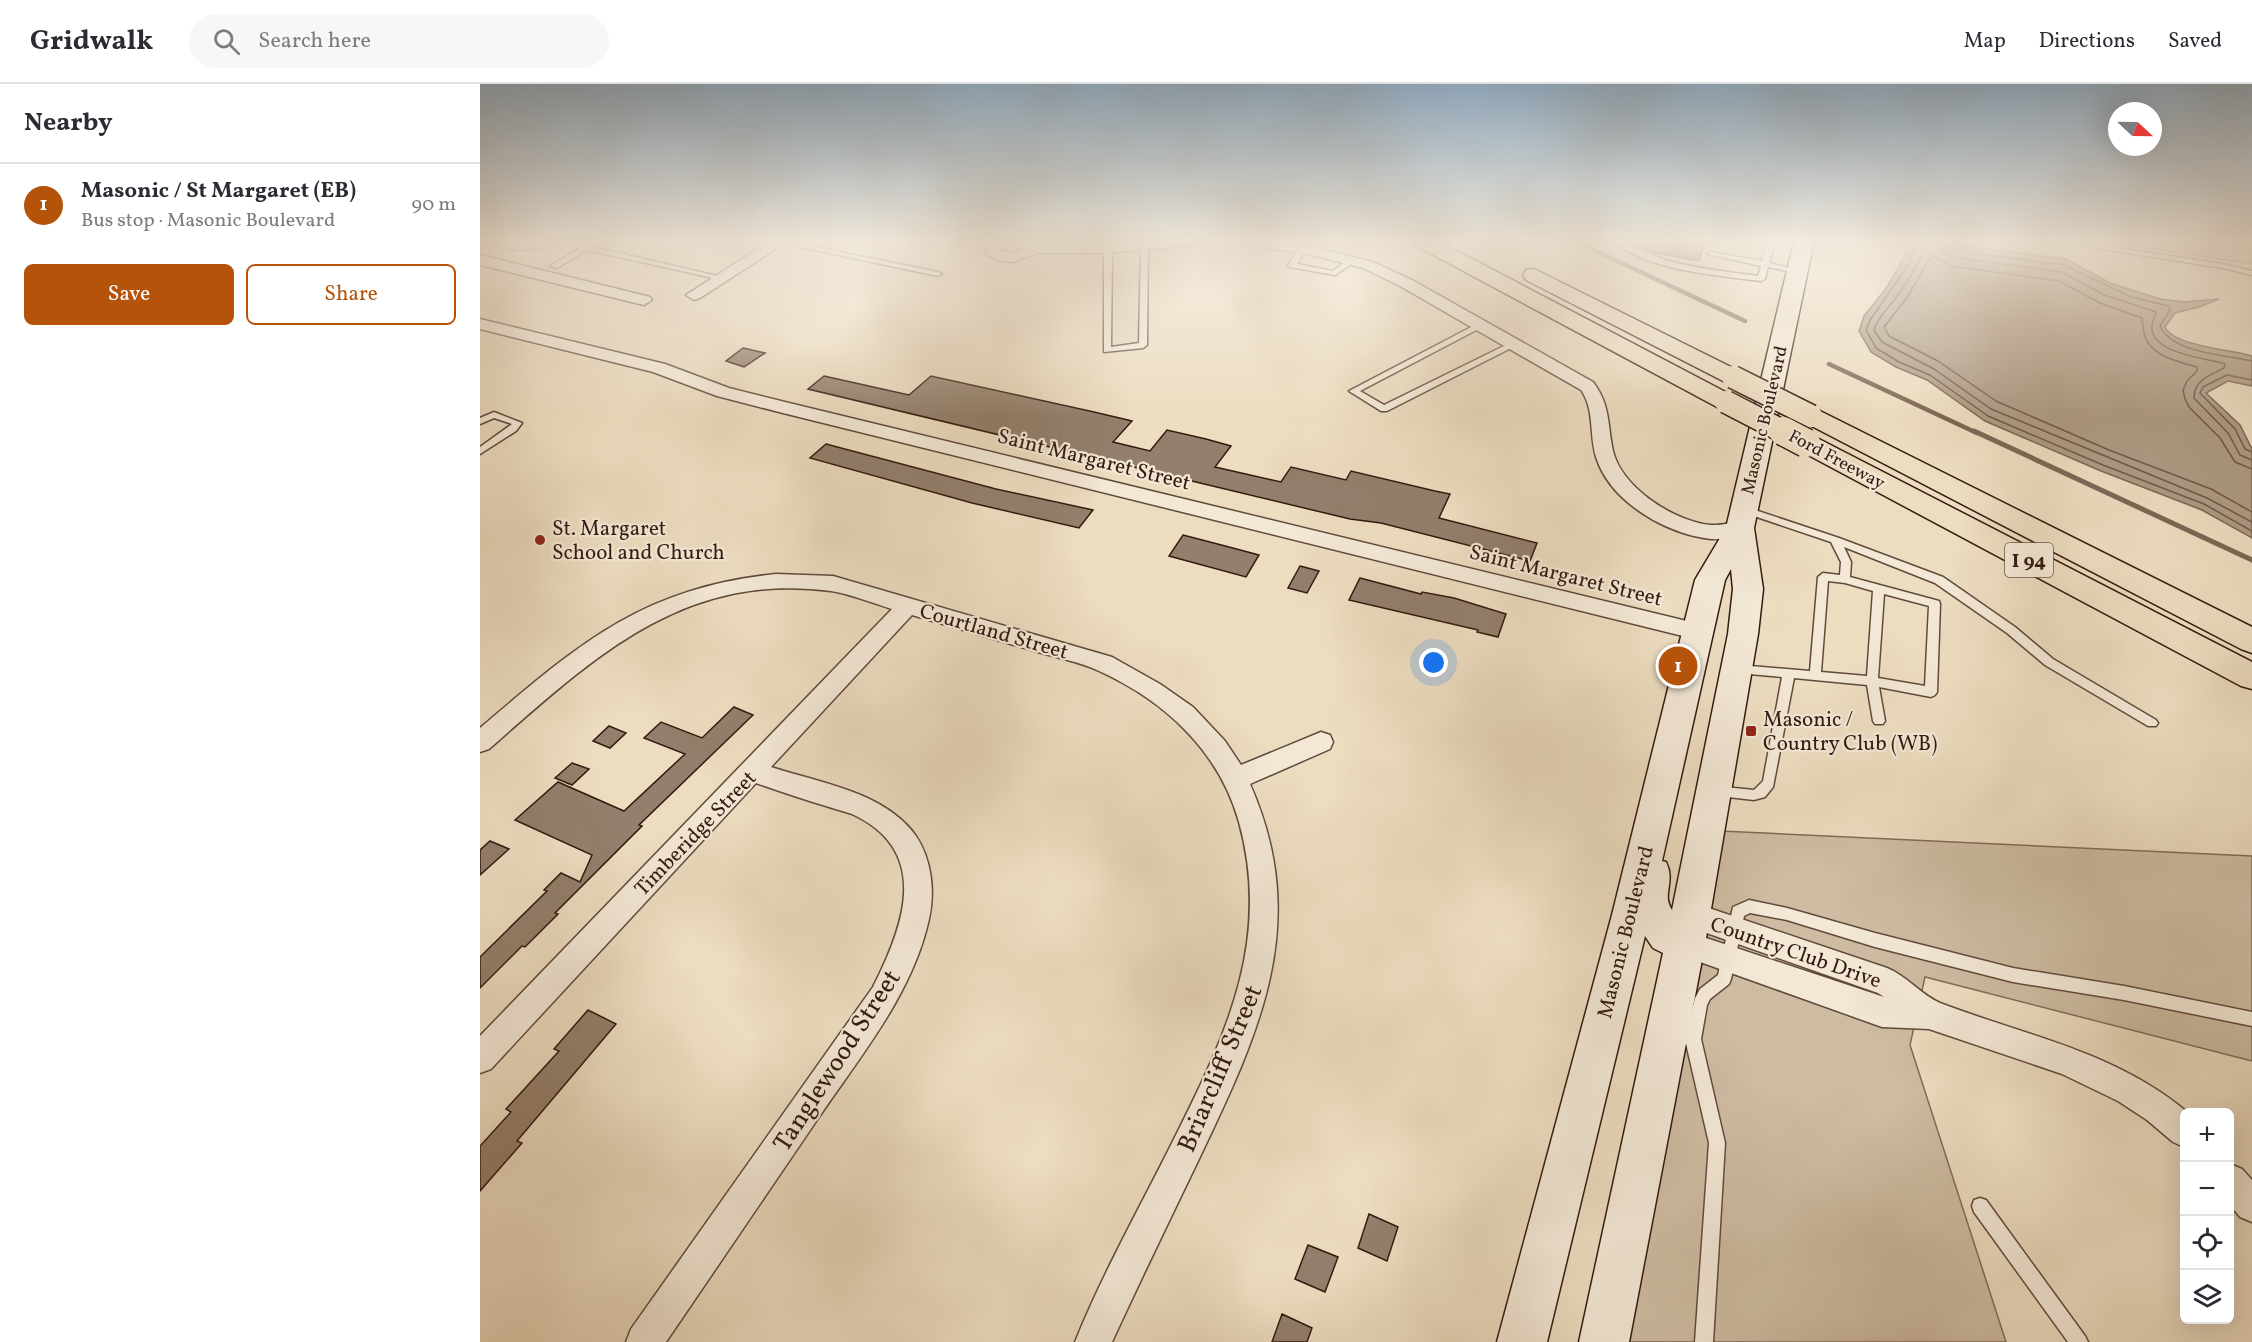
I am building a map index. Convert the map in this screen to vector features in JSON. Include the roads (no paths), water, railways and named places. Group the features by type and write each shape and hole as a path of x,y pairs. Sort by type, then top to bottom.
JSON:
{"highway":[{"name":"Ford Freeway","path":"1533,300 1726,402 1808,430 2252,641"},
{"name":"Ford Freeway","path":"1582,300 1733,377 1808,430 2252,676"}],"main road":[{"name":"Masonic Boulevard","path":"1522,1342 1628,926 1710,580 1742,519 1791,300"},
{"name":"Masonic Boulevard","path":"1604,1342 1688,930 1739,654 1748,589 1742,519"},
{"path":"1698,632 1709,626 1716,627 1739,654"},
{"path":"1664,772 1667,808 1648,899 1652,913 1667,935 1688,930"}],"street":[{"path":"1435,300 1587,386 1598,402 1604,455 1609,467 1618,481 1661,517 1713,532 1742,519"},
{"name":"Saint Margaret Street","path":"480,324 659,368 723,392 1698,632"},
{"name":"Courtland Street","path":"480,742 561,674 616,633 645,618 710,592 778,581 811,581 833,584 1104,663 1119,670 1177,708 1196,724 1216,749 1235,779"},
{"name":"Timberidge Street","path":"480,1058 908,606"},
{"path":"1235,779 1321,742"},
{"name":"Tanglewood Street","path":"644,1342 883,997 900,965 913,931 919,871 909,848 888,824 862,807 753,772"},
{"name":"Briarcliff Street","path":"1093,1342 1217,1084 1245,1016 1257,975 1263,920 1263,878 1252,822 1235,779"},
{"name":"Country Club Drive","path":"1688,930 1733,930 1887,982 1929,1014"},
{"name":"Country Club Drive","path":"1688,930 1729,959 1882,1012 1929,1014 2094,1071 2139,1095 2180,1128"},
{"path":"2234,1186 2252,1205"}],"lane":[{"path":"1107,300 1107,350 1143,345 1143,300"},
{"path":"1480,326 1353,391 1384,410 1515,344"},
{"path":"480,421 494,415 517,423 513,429 480,451"},
{"path":"1742,519 1835,540 1939,580 2011,630 2049,662 2151,723"},
{"path":"1835,540 1846,562 1845,579"},
{"path":"1739,654 1789,673 1815,676 1872,681 1931,692 1935,604 1845,579 1823,577 1815,676"},
{"path":"1879,589 1872,681 1879,721"},
{"path":"1714,791 1754,795 1760,793 1769,783 1789,673"},
{"path":"1704,1342 1717,1143 1693,1039 1700,1004 1705,994 1724,979 1738,912 1749,906 1787,914 1875,940 2013,975 2124,993 2252,1019"},
{"path":"1980,1206 2079,1342"}],"water":[{"path":"1877,300 2166,300 2184,302 2217,300 2175,313 2165,327 2171,334 2191,343 2252,356 2252,386 2228,381 2206,393 2240,425 2252,449 2252,538 2202,510 2101,471 1985,421 1927,380 1896,367 1871,352 1859,331 1864,316"}],"waterway":[{"path":"1700,300 1745,321"},
{"path":"1829,364 1977,433"},
{"path":"1974,431 2252,560"}],"place":[{"name":"St. Margaret School and Church","path":"540,540"},
{"name":"Masonic / St Margaret (EB)","path":"1678,666"},
{"name":"Masonic / Country Club (WB)","path":"1751,731"}]}
